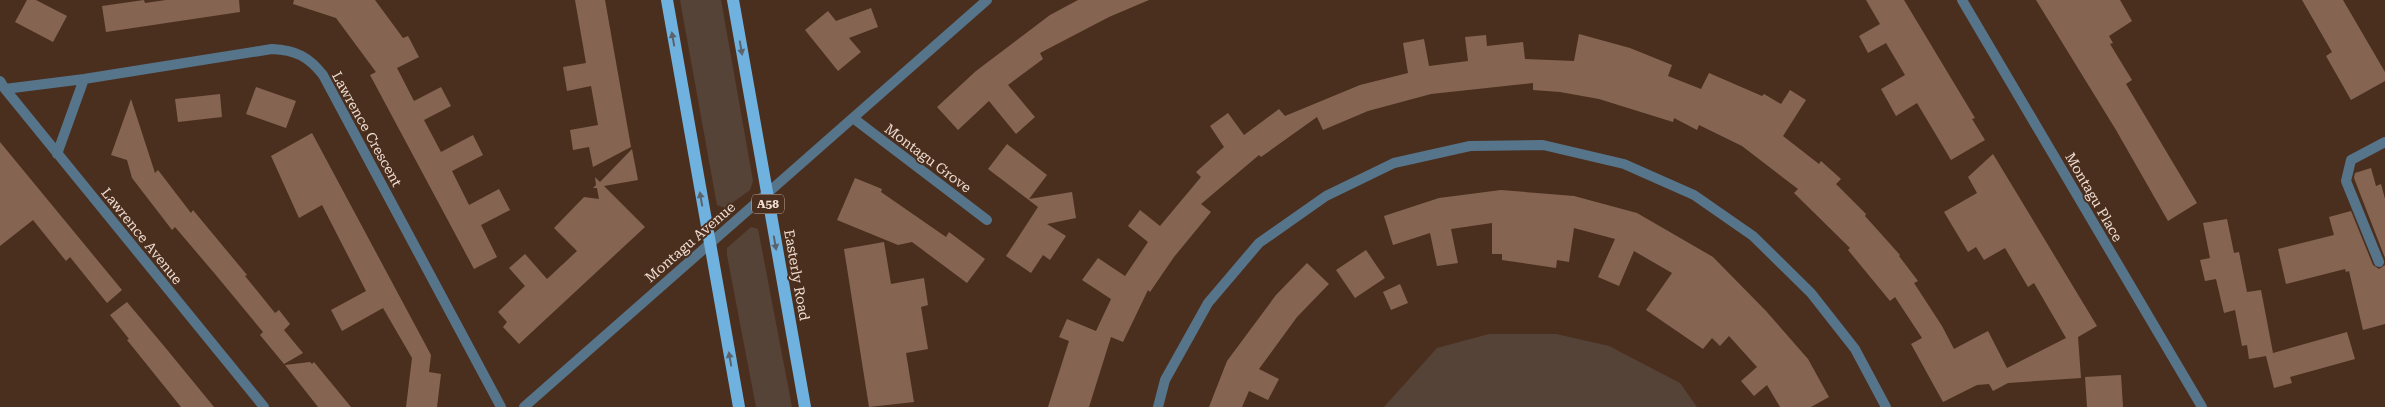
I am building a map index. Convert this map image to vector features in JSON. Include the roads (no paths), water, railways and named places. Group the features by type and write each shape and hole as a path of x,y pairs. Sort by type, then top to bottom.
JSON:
{"main road":[{"path":"666,0 739,407"},
{"name":"Easterly Road","path":"733,0 805,407"}],"street":[{"name":"Montagu Avenue","path":"524,407 709,242 767,195 987,0"},
{"name":"Montagu Place","path":"1962,0 2202,407"},
{"name":"Lawrence Crescent","path":"2,85 84,80 272,49 294,52 314,63 328,84 501,407"},
{"path":"57,154 84,80"},
{"name":"Lawrence Avenue","path":"2,85 264,407"},
{"name":"Montagu Grove","path":"853,118 987,220"},
{"path":"2379,262 2346,181 2350,160 2385,142"},
{"path":"1158,407 1165,380 1208,304 1259,242 1326,196 1394,163 1470,146 1544,145 1624,164 1694,195 1754,236 1811,293 1855,349 1886,407"}]}
